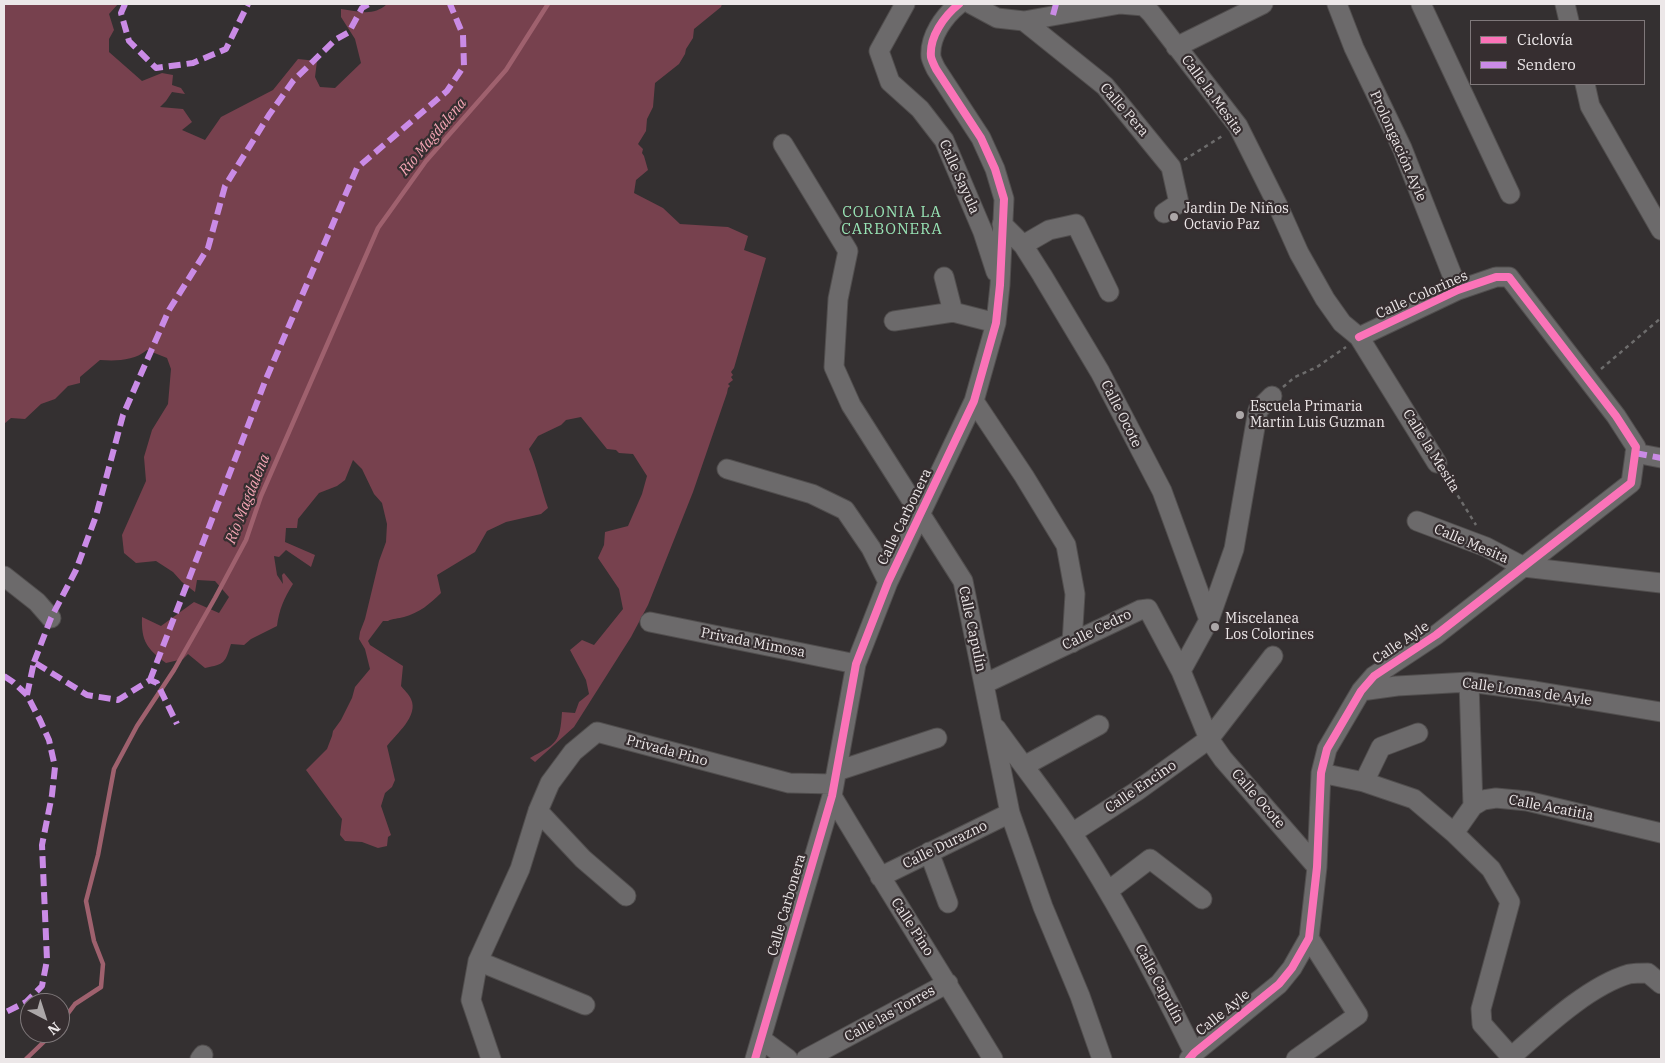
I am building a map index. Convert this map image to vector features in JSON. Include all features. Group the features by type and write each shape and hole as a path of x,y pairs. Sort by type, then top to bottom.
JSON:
{"street":[{"name":"Calle Sayula","path":"905,4 879,51 890,82 920,109 944,140 983,232 1000,285"},
{"name":"Calle Carbonera","path":"755,1059 834,783 856,664 888,582 974,401 996,323 1000,285 1004,199 995,169 981,138 936,69 931,57 932,43 939,26 959,4"},
{"name":"Calle la Mesita","path":"971,4 997,18 1024,21 1120,4 1144,6 1238,126 1299,253 1325,299 1342,323 1359,337 1438,463"},
{"path":"1176,47 1263,4"},
{"name":"Prolongación Ayle","path":"1337,4 1354,48 1402,148 1458,290"},
{"path":"1421,4 1510,194"},
{"path":"1565,4 1570,20"},
{"name":"Calle Pera","path":"1024,21 1105,86 1171,167"},
{"path":"1584,85 1590,106 1661,230"},
{"name":"Calle Capulín","path":"783,144 848,251 838,299 834,367 851,405 963,581 1010,813 1043,907 1080,996 1102,1059"},
{"path":"1164,213 1178,204 1171,167"},
{"name":"Calle Ocote","path":"1002,224 1022,245 1042,275 1100,372 1162,491 1209,620"},
{"path":"1022,245 1049,230 1076,224 1109,292"},
{"name":"Calle Colorines","path":"1359,337 1458,290 1496,277 1509,277 1588,380"},
{"path":"944,278 953,312"},
{"path":"894,321 953,312 996,323"},
{"path":"1588,380 1616,416 1636,447 1635,453 1661,458"},
{"path":"1181,671 1209,620 1234,550 1258,410 1272,396"},
{"path":"974,401 1066,544 1075,594 1072,643"},
{"name":"Calle Ayle","path":"1192,1056 1279,984 1292,968 1309,938 1317,867 1321,773 1327,749 1361,691 1374,676 1436,636 1631,483 1635,453"},
{"path":"727,469 812,494 846,510 871,548 888,582"},
{"name":"Calle Mesita","path":"1417,521 1486,547 1524,567"},
{"path":"1524,567 1661,583"},
{"path":"4,576 37,602 51,618"},
{"name":"Calle Cedro","path":"984,684 1140,610 1148,609 1181,671"},
{"name":"Privada Mimosa","path":"650,622 856,664"},
{"name":"Calle Encino","path":"1072,834 1137,791 1209,739 1274,656"},
{"name":"Calle Ocote","path":"1181,671 1209,739 1223,759 1317,867"},
{"path":"1454,833 1473,806 1469,682"},
{"name":"Calle Lomas de Ayle","path":"1361,691 1396,686 1469,682 1661,712"},
{"name":"Calle Capulín","path":"992,723 1072,834 1108,891 1159,980 1192,1056"},
{"path":"1024,766 1099,724"},
{"name":"Privada Pino","path":"538,811 550,783 573,752 597,732 789,783 834,783"},
{"path":"1364,782 1381,748 1418,733"},
{"path":"834,783 937,738"},
{"path":"1321,773 1364,782 1414,799 1454,833 1491,869 1510,902 1481,1008 1482,1024 1512,1058 1590,993 1614,980 1631,974 1648,973 1661,984"},
{"name":"Calle Pino","path":"834,783 880,877 948,983 993,1059"},
{"name":"Calle Acatitla","path":"1473,806 1484,800 1496,798 1527,801 1661,833"},
{"path":"491,1059 471,1000 478,961 520,869 538,811 583,859 626,896"},
{"name":"Calle Durazno","path":"880,877 1010,813"},
{"path":"929,852 948,903"},
{"path":"1108,891 1150,859 1202,898"},
{"path":"1296,1059 1358,1015 1309,938"},
{"path":"478,961 585,1005"},
{"name":"Calle las Torres","path":"806,1059 948,983"},
{"path":"761,1039 788,1059"}],"path":[{"path":"1171,167 1238,126"},
{"path":"1588,380 1661,318"},
{"path":"1272,396 1295,377 1318,367 1359,337"}],"shaded area":[{"path":"4,4 118,4 109,14 114,30 109,39 109,52 142,81 162,73 173,75 172,85 181,88 185,94 172,92 160,107 183,109 192,122 182,130 205,140 221,117 273,90 298,59 317,61 315,77 320,87 335,88 361,63 355,39 341,17 341,9 371,12 387,4 722,4 721,7 694,29 693,38 679,64 655,83 653,107 647,119 646,131 638,144 643,149 642,153 648,170 636,180 634,193 663,208 680,224 728,227 748,236 744,250 766,258 734,368 731,372 733,380 728,384 730,386 693,492 648,605 631,637 574,727 535,762 530,758 546,749 558,736 562,712 575,713 579,702 589,694 586,680 570,650 582,640 594,645 623,609 619,589 598,558 604,545 605,532 628,526 642,494 647,476 633,454 619,453 616,450 607,449 581,417 566,420 561,425 538,436 529,449 548,508 541,514 506,522 487,531 475,552 437,575 441,593 437,597 415,613 402,618 383,621 368,641 370,645 403,666 401,686 410,697 413,705 409,718 387,746 395,780 392,787 385,793 381,806 391,835 388,837 387,846 378,848 362,842 345,841 340,835 342,819 306,770 327,749 333,731 352,698 355,687 370,669 365,649 359,639 379,561 386,542 387,524 382,503 374,494 362,469 353,460 345,480 337,486 319,493 298,519 297,528 286,528 285,542 315,555 311,567 286,550 279,557 274,556 277,575 283,584 282,575 284,573 293,584 282,604 277,626 251,639 244,645 231,644 225,659 220,664 205,668 188,654 183,659 166,663 146,644 142,617 161,626 194,602 219,613 229,597 215,581 197,580 195,592 173,572 156,561 136,563 124,553 122,535 146,481 144,457 152,430 168,404 171,369 167,358 147,350 131,358 100,360 80,377 80,383 68,386 55,399 41,404 25,419 11,418 4,424"}],"waterway":[{"name":"Río Magdalena","path":"70,1011 75,1004 101,987 103,964 94,941 86,901 98,855 114,769 137,726 174,670 246,540 261,496 378,228 426,161 506,70 548,4"},
{"name":"Río Magdalena","path":"26,1059 43,1043"}],"marked path":[{"path":"125,4 121,13 129,41 156,68 193,63 226,49 248,4"},
{"path":"34,662 51,618 76,570 96,516 123,415 169,310 208,248 225,186 269,115 293,81 335,40 349,32 362,8 369,4"},
{"path":"150,680 266,379 357,168 447,91 464,66 463,35 450,4"},
{"path":"1053,15 1056,4"},
{"path":"1635,453 1661,458"},
{"path":"27,695 34,662 87,695 118,700 150,680 157,683 177,724"},
{"path":"4,676 27,695 49,740 55,767 52,795 42,845 47,960 42,986 26,1002 4,1013"}],"cycle path":[{"path":"755,1059 832,796 856,664 888,582 974,401 996,323 1000,285 1004,199 995,169 981,138 936,69 931,57 932,42 935,35 943,21 959,4"},
{"path":"1189,1059 1279,984 1292,968 1309,938 1317,867 1321,773 1327,749 1361,691 1374,676 1436,635 1631,483 1636,447 1616,416 1509,277 1496,277 1458,290 1359,337"}],"place":[{"name":"Jardin De Niños Octavio Paz","path":"1174,217"},
{"name":"Escuela Primaria Martin Luis Guzman","path":"1240,415"},
{"name":"Miscelanea Los Colorines","path":"1215,627"}],"district":[{"name":"COLONIA LA CARBONERA","path":"892,222"}]}
